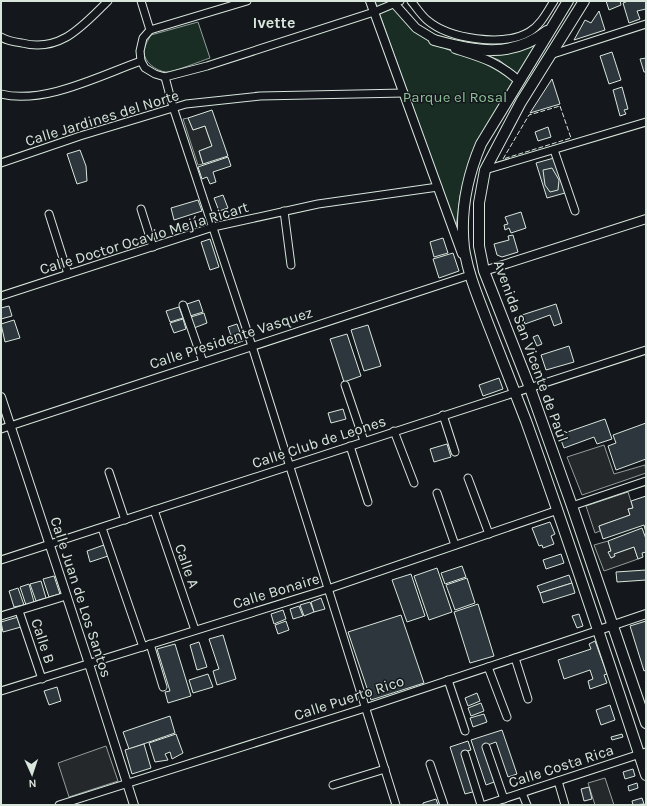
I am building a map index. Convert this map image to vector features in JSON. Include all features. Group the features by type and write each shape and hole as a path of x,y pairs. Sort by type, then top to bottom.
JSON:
{"main road":[{"name":"Avenida San Vicente de Paúl","path":"568,1 481,144 469,177 464,202 463,228 470,275 558,510 643,753 646,775"},
{"name":"Avenida San Vicente de Paúl","path":"584,1 521,102 485,170 479,203 478,220 480,246 484,271 530,388 614,625 646,723"},
{"path":"434,40 465,48 497,50 522,46 537,39 553,26"}],"street":[{"path":"2,41 40,44 66,39 108,1"},
{"path":"141,1 150,30"},
{"path":"247,1 150,30 143,38 140,51 141,61 145,68 155,74 165,77 207,66 374,12 395,2 416,28 434,40 503,67 519,81"},
{"name":"Avenida San Vicente de Paúl","path":"370,1 470,275"},
{"path":"411,1 428,20 447,32 474,39 493,40 516,37 529,32 542,21 554,1"},
{"path":"550,55 646,24"},
{"path":"1,94 30,96 60,90 141,61"},
{"path":"165,77 173,107 252,346 288,466 396,805"},
{"name":"Calle Jardines del Norte","path":"1,164 173,107 260,96 404,93"},
{"path":"485,170 646,122"},
{"path":"554,150 575,211"},
{"name":"Calle Doctor Ocavio Mejía Ricart","path":"1,296 213,227 318,204 438,187"},
{"path":"141,209 153,246"},
{"path":"284,212 291,265"},
{"path":"49,214 68,274"},
{"path":"484,271 646,219"},
{"name":"Calle Presidente Vasquez","path":"1,429 470,275"},
{"path":"183,305 203,362"},
{"name":"Calle Club de Leones","path":"1,560 646,350"},
{"path":"345,385 364,441"},
{"name":"Calle Juan de Los Santos","path":"1,398 134,805"},
{"path":"443,415 455,452"},
{"path":"394,431 414,483"},
{"path":"350,446 368,502"},
{"path":"109,472 125,520"},
{"path":"468,478 489,534"},
{"path":"572,506 646,481"},
{"path":"437,493 455,545"},
{"name":"Calle A","path":"154,510 195,630"},
{"name":"Calle Bonaire","path":"1,692 328,588 558,510"},
{"path":"102,528 164,687"},
{"path":"1,616 66,596"},
{"name":"Calle B","path":"19,611 42,679"},
{"name":"Calle Puerto Rico","path":"59,805 126,782 365,708 646,614"},
{"path":"515,658 528,699"},
{"path":"488,667 507,717"},
{"path":"448,680 465,731"},
{"path":"486,747 504,798"},
{"name":"Calle Costa Rica","path":"485,805 643,753"},
{"path":"465,754 481,805"},
{"path":"430,764 444,805"},
{"path":"334,785 385,769"},
{"path":"558,781 565,805"},
{"path":"522,793 527,805"}],"green space":[{"name":"Parque el Rosal","path":"375,1 389,1 446,49 492,64 515,81 468,165 460,196 456,227"},
{"path":"198,22 210,58 170,72 155,68 148,62 144,50 151,35"},
{"path":"536,44 518,75 499,60 482,54"}],"shaded area":[{"path":"188,118 193,130 205,126 212,146 199,151 203,164 198,165 183,119"},
{"path":"604,445 614,474 645,465 646,473 582,495 567,457"},
{"path":"628,492 633,508 628,509 630,515 599,526 600,531 595,533 586,506"},
{"path":"608,541 611,551 609,552 611,558 615,556 614,554 634,547 638,559 604,571 594,545"},
{"path":"106,746 118,781 69,797 58,763"},
{"path":"605,778 614,805 595,805 588,783"}],"building":[{"path":"606,1 620,1 621,5 609,10"},
{"path":"628,1 646,1 646,9 637,11 640,19 629,23 623,3"},
{"path":"599,11 605,30 574,40 585,20 591,23"},
{"path":"612,52 621,80 609,84 600,56"},
{"path":"646,58 646,72 644,72 640,59"},
{"path":"552,79 560,104 530,113"},
{"path":"622,87 628,109 624,110 626,114 620,116 613,90"},
{"path":"212,110 228,156 203,164 199,151 212,146 205,126 193,130 188,118"},
{"path":"548,127 551,137 538,141 535,132"},
{"path":"80,150 86,166 87,181 77,184 67,154"},
{"path":"228,157 231,166 213,172 216,182 210,184 207,177 202,179 198,167"},
{"path":"554,158 565,193 547,198 536,163"},
{"path":"552,168 559,180 558,190 550,192 545,185 543,170"},
{"path":"223,195 228,208 219,211 214,198"},
{"path":"198,200 202,211 174,220 171,208"},
{"path":"521,212 526,228 511,233 509,228 505,230 504,225 508,224 505,217"},
{"path":"513,235 518,252 502,257 497,255 494,244 509,240 508,236"},
{"path":"443,238 448,253 434,257 430,242"},
{"path":"210,239 219,267 210,270 201,242"},
{"path":"453,253 459,271 439,278 433,259"},
{"path":"199,300 203,312 190,316 187,304"},
{"path":"556,304 562,323 554,326 550,315 525,324 522,315"},
{"path":"9,306 12,316 1,319 1,308"},
{"path":"179,307 183,318 170,322 166,311"},
{"path":"204,313 207,323 194,328 191,317"},
{"path":"183,319 186,329 174,333 170,323"},
{"path":"14,320 20,338 5,342 1,324"},
{"path":"237,324 243,341 234,344 228,327"},
{"path":"368,325 381,366 364,371 351,330"},
{"path":"347,334 361,376 344,382 330,339"},
{"path":"538,335 542,344 537,346 533,337"},
{"path":"569,346 574,362 546,370 541,355"},
{"path":"499,378 503,389 483,396 479,385"},
{"path":"343,409 346,419 331,423 328,413"},
{"path":"605,419 612,439 597,444 594,437 564,448 559,435"},
{"path":"646,423 646,459 616,470 608,446 616,443 613,435"},
{"path":"447,444 451,457 434,462 430,449"},
{"path":"646,496 646,533 644,525 603,539 599,526 630,515 628,509 633,508 631,501"},
{"path":"550,522 555,534 551,536 554,544 543,548 542,545 539,546 532,528"},
{"path":"642,528 646,539 646,552 642,553 643,557 638,559 634,547 614,554 615,556 611,558 608,552 611,551 608,541"},
{"path":"104,545 108,556 90,562 87,551"},
{"path":"561,554 564,563 546,569 543,560"},
{"path":"462,566 466,577 445,584 441,573"},
{"path":"437,568 452,612 429,620 414,576"},
{"path":"646,570 646,580 617,582 616,572"},
{"path":"411,574 425,616 407,622 392,580"},
{"path":"569,575 572,583 540,593 537,586"},
{"path":"54,576 60,594 49,597 43,579"},
{"path":"467,578 475,603 455,610 446,585"},
{"path":"41,581 46,598 36,601 30,584"},
{"path":"572,583 575,593 543,603 540,593"},
{"path":"29,584 34,602 26,605 20,587"},
{"path":"18,588 24,605 14,607 9,591"},
{"path":"321,598 325,609 314,612 311,602"},
{"path":"310,602 314,612 304,616 300,605"},
{"path":"478,604 494,656 470,663 454,612"},
{"path":"299,606 303,616 293,619 290,609"},
{"path":"283,610 286,619 274,624 271,614"},
{"path":"579,614 583,626 577,628 572,616"},
{"path":"401,615 424,683 371,700 348,632"},
{"path":"18,617 21,627 3,632 1,622"},
{"path":"286,621 289,630 278,634 275,625"},
{"path":"646,621 646,670 644,671 630,626"},
{"path":"223,635 236,679 217,685 213,671 219,669 209,639"},
{"path":"595,641 607,674 604,675 607,683 590,689 588,681 593,679 590,670 564,679 558,660 591,649 589,644"},
{"path":"199,642 207,667 197,670 190,645"},
{"path":"175,644 191,696 168,703 165,692 170,691 157,649"},
{"path":"208,674 213,687 193,693 189,680"},
{"path":"57,687 61,701 49,705 44,691"},
{"path":"477,693 480,701 468,706 465,698"},
{"path":"481,703 484,711 471,716 468,708"},
{"path":"610,705 615,720 601,725 596,710"},
{"path":"484,714 487,722 473,727 470,718"},
{"path":"170,716 175,733 129,749 123,732"},
{"path":"502,730 517,774 508,777 496,742 485,746 497,781 486,785 471,740"},
{"path":"176,734 183,753 172,759 170,752 165,754 168,760 155,762 149,743"},
{"path":"622,734 623,737 612,740 611,737"},
{"path":"468,741 471,750 463,752 476,791 465,794 450,747"},
{"path":"144,744 151,768 132,774 125,750"},
{"path":"633,769 635,776 625,779 623,772"},
{"path":"637,783 638,788 629,791 628,786"},
{"path":"589,787 592,799 584,801 581,789"},
{"path":"642,798 644,804 633,805 632,801"},
{"path":"436,799 438,805 423,805 423,803"}],"fence":[{"path":"560,106 571,138 503,159 529,115 560,106"}],"district":[{"name":"Ivette","path":"274,22"}]}
